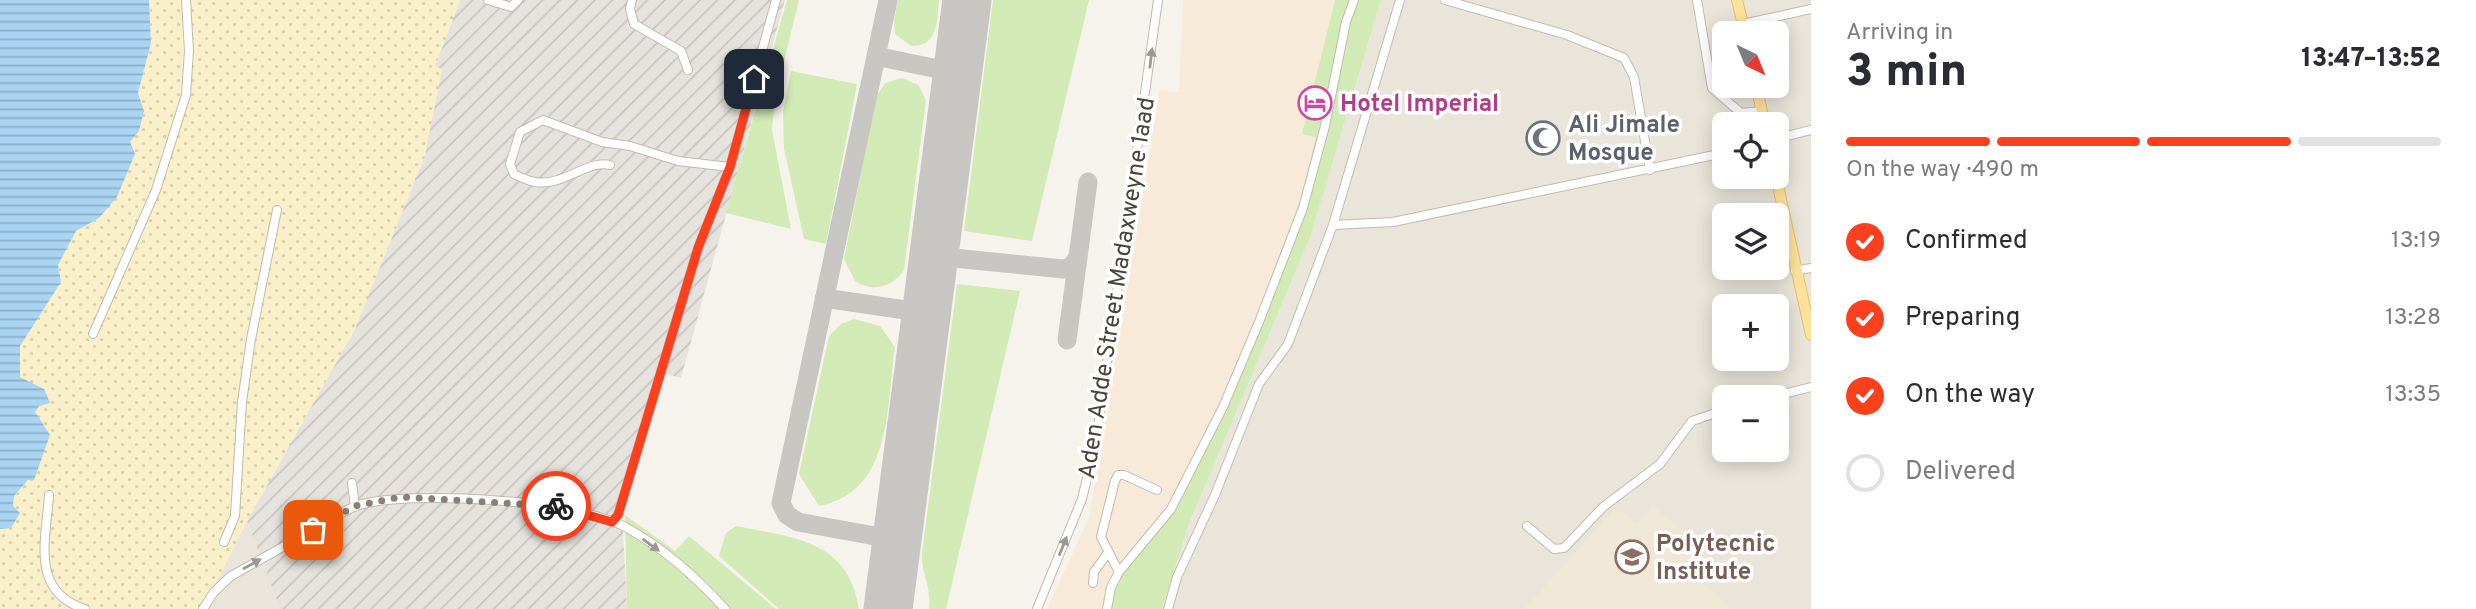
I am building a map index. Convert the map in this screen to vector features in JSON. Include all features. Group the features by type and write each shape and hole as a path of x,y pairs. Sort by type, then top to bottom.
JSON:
{"main road":[{"path":"1737,0 1742,21"},
{"path":"1759,98 1762,111"},
{"path":"1778,189 1811,335"}],"street":[{"path":"93,334 156,190 186,95 189,51 186,0"},
{"path":"488,0 511,7 518,0"},
{"path":"632,0 630,9 634,24 681,51 688,69"},
{"path":"612,522 618,515 698,248 730,167 776,0"},
{"name":"Aden Adde Street Madaxweyne 1aad","path":"1037,609 1082,499 1096,441 1158,0"},
{"path":"1107,609 1111,587 1119,572 1171,509 1223,407 1259,322 1303,208 1325,126 1346,22 1354,0"},
{"path":"1168,609 1177,577 1259,384 1288,344 1333,225 1400,0"},
{"path":"1445,0 1567,35 1624,58 1634,77 1650,170"},
{"path":"1697,0 1712,88 1741,113 1762,111"},
{"path":"1771,21 1811,9"},
{"path":"610,166 596,165 555,182 534,183 514,174 510,164 520,132 543,120 602,142 630,146 678,161 730,167"},
{"path":"1789,136 1811,130"},
{"path":"1333,225 1393,222 1712,156"},
{"path":"224,542 235,516 242,401 250,340 277,210"},
{"path":"1795,271 1811,268"},
{"path":"1789,393 1811,387"},
{"path":"1527,526 1554,549 1564,548 1603,507 1660,464 1692,421 1712,414"},
{"path":"1119,572 1107,554 1101,537 1118,475 1124,475 1157,490"},
{"path":"352,483 355,506"},
{"path":"49,495 44,569 57,594 85,609"},
{"path":"203,609 214,592 230,576 355,506 401,497 568,507 627,527 696,580 725,609"},
{"path":"1093,583 1094,572 1107,554"}],"shaded area":[{"path":"460,0 785,0 681,378 663,373 622,513 627,609 280,609 247,521 355,329 435,66"},
{"path":"1183,0 1335,0 1303,133 1316,137 1300,200 1230,387 1162,521 1107,609 1047,609 1089,518 1160,90 1179,92"},
{"path":"1381,0 1811,0 1811,609 1162,609 1189,524 1311,235"},
{"name":"Polytecnic Institute","path":"1653,506 1701,547 1685,567 1732,609 1524,609 1612,512 1623,511 1637,524"},
{"path":"247,521 280,609 203,609"}],"green space":[{"path":"787,0 799,0 775,99 772,130 791,229 726,213"},
{"path":"898,0 939,0 934,31 926,42 911,46 895,34 894,20"},
{"path":"993,0 1089,0 1032,241 964,231"},
{"path":"1335,0 1381,0 1311,235 1189,524 1162,609 1107,609 1117,572 1162,521 1230,387 1300,200 1316,137 1302,134"},
{"path":"791,71 857,84 826,244 804,239 784,149 783,112"},
{"path":"902,78 918,85 926,100 904,270 888,284 869,287 855,281 844,259 876,97 885,83"},
{"path":"957,284 1020,291 946,609 929,609 922,553"},
{"path":"854,319 880,326 895,347 887,420 873,465 861,484 843,498 819,506 799,474 829,336 841,324"},
{"path":"625,515 675,551 689,536 776,609 627,609"},
{"path":"736,526 797,539 830,555 843,568 853,586 859,609 779,609 719,556 726,533"}],"sand":[{"path":"149,0 460,0 435,66 442,69 425,156 355,329 247,521 203,609 0,609 0,529 11,528 20,513 13,506 14,496 28,480 43,428 35,412 39,406 20,377 19,346 61,282 58,265 76,231 99,218 116,197 135,154 130,142 139,131 144,112 138,93 151,43"}],"water":[{"path":"0,0 149,0 151,43 138,93 144,111 139,131 130,142 135,154 117,197 99,218 76,231 58,265 61,282 20,346 20,377 44,389 50,403 39,406 35,412 50,435 34,480 28,480 14,496 13,506 20,513 11,528 0,529"}],"taxiway":[{"path":"888,0 781,503 787,515 798,522 897,540"},
{"path":"885,58 957,73"},
{"path":"1067,340 1088,182"},
{"path":"934,256 1063,269 1071,267 1078,257"},
{"path":"824,298 926,313"}],"runway":[{"path":"888,609 967,0"}],"way so far":[{"path":"313,530 355,506 401,497 556,506"}],"place":[{"name":"Hotel Imperial","path":"1315,103"},
{"name":"Ali Jimale Mosque","path":"1543,138"},
{"name":"Polytecnic Institute","path":"1632,557"}],"route":[{"path":"556,506 568,507 612,522 618,515 698,248 730,167 754,79"}]}
